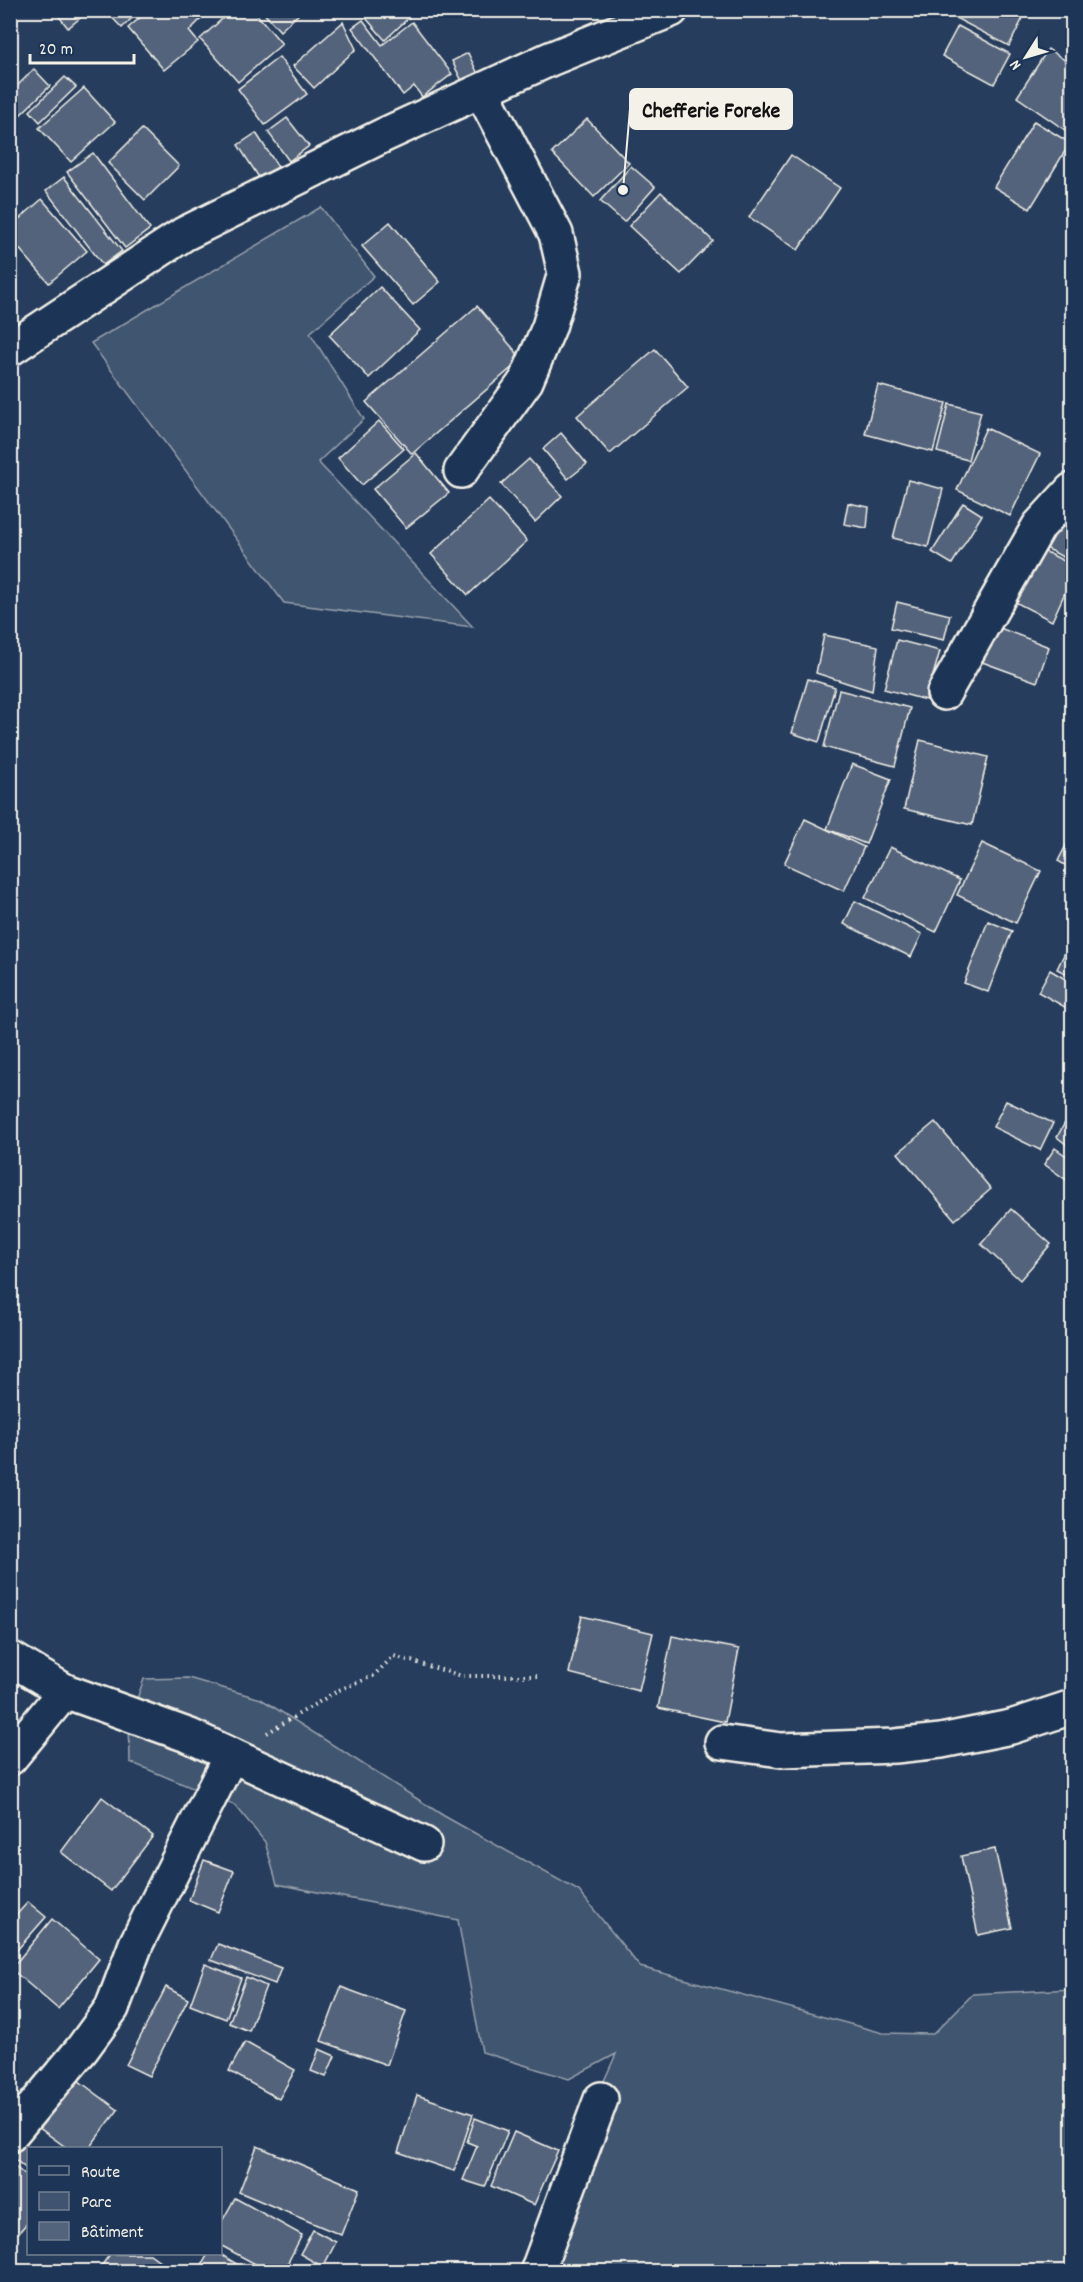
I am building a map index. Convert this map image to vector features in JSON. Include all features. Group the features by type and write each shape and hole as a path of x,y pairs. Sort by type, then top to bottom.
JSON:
{"street":[{"path":"10,349 184,234 384,135 550,59 670,10"},
{"path":"461,471 526,381 549,327 565,273 556,234 482,92"},
{"path":"944,693 1039,526 1072,490"},
{"path":"10,1658 65,1691 190,1736 424,1844"},
{"path":"10,1758 65,1691"},
{"path":"722,1742 781,1750 895,1746 941,1741 1011,1727 1072,1707"},
{"path":"10,2135 82,2049 112,2008 136,1944 231,1755"},
{"path":"537,2271 601,2099"}],"path":[{"path":"231,1755 339,1690 373,1676 394,1656 462,1676 537,1676"}],"green space":[{"path":"321,207 374,276 310,333 364,419 318,462 473,627 284,603 91,343"},
{"path":"188,1678 261,1699 444,1816 579,1891 640,1967 883,2033 933,2034 973,1994 1072,1989 1072,2271 519,2271 616,2054 569,2079 482,2052 458,1920 277,1884 265,1842 236,1806 130,1762 129,1721 144,1679"}],"building":[{"path":"54,10 90,10 68,28"},
{"path":"105,10 140,10 122,28"},
{"path":"149,10 174,10 178,16 184,10 210,10 189,31 198,42 164,70 128,28"},
{"path":"232,10 253,10 282,44 238,82 200,39"},
{"path":"261,10 298,10 300,13 280,31"},
{"path":"359,10 417,10 385,40"},
{"path":"945,10 1027,10 1009,46 944,12"},
{"path":"363,20 382,45 412,22 452,74 422,97 414,86 403,95 352,28"},
{"path":"343,22 356,49 314,88 293,66"},
{"path":"958,26 1010,54 994,84 942,56"},
{"path":"1048,49 1072,65 1071,134 1017,97"},
{"path":"468,53 478,74 462,81 452,61"},
{"path":"279,57 307,94 265,125 238,89"},
{"path":"34,69 50,86 18,117 10,109 10,93"},
{"path":"65,77 76,87 40,122 30,111"},
{"path":"84,88 115,122 71,162 39,128"},
{"path":"287,118 309,146 289,161 268,132"},
{"path":"587,119 629,163 594,197 552,153"},
{"path":"1034,121 1070,143 1030,209 994,187"},
{"path":"142,129 179,166 145,200 108,163"},
{"path":"256,133 278,167 260,179 238,145"},
{"path":"93,153 150,229 125,248 67,172"},
{"path":"791,155 840,188 798,250 749,217"},
{"path":"631,166 655,187 624,222 600,201"},
{"path":"64,177 122,251 103,265 46,191"},
{"path":"661,192 713,241 681,274 629,226"},
{"path":"42,199 87,251 49,283 10,238 10,227"},
{"path":"390,222 440,282 413,305 362,246"},
{"path":"380,287 420,330 369,378 329,335"},
{"path":"477,306 522,359 412,454 366,402"},
{"path":"655,349 688,387 610,454 577,416"},
{"path":"878,385 946,403 933,452 865,434"},
{"path":"949,404 981,412 968,460 937,452"},
{"path":"379,421 404,449 362,485 338,458"},
{"path":"986,428 1040,454 1010,516 957,490"},
{"path":"561,433 587,464 568,479 543,449"},
{"path":"416,453 449,493 406,528 373,489"},
{"path":"529,459 562,496 535,522 501,484"},
{"path":"908,480 943,489 928,547 893,538"},
{"path":"489,500 527,541 468,595 431,554"},
{"path":"848,503 869,507 867,528 844,524"},
{"path":"963,503 982,515 952,564 932,552"},
{"path":"1067,508 1072,511 1072,562 1046,548"},
{"path":"1038,548 1072,565 1072,577 1052,621 1013,601"},
{"path":"897,602 950,615 944,640 891,628"},
{"path":"987,623 1049,647 1037,682 974,659"},
{"path":"824,635 878,646 872,691 816,673"},
{"path":"897,640 940,651 926,700 884,689"},
{"path":"1072,672 1072,688 1067,686"},
{"path":"808,679 835,687 819,742 792,733"},
{"path":"839,690 910,708 895,766 824,747"},
{"path":"920,740 988,757 972,825 904,809"},
{"path":"852,764 891,779 866,844 827,829"},
{"path":"805,819 864,847 844,891 784,864"},
{"path":"1072,834 1072,869 1058,861"},
{"path":"982,843 1041,871 1016,923 957,895"},
{"path":"890,847 960,880 936,932 865,898"},
{"path":"855,901 922,934 911,957 844,924"},
{"path":"988,921 1012,931 988,992 964,983"},
{"path":"1072,938 1072,977 1057,969"},
{"path":"1050,970 1072,983 1072,1011 1038,992"},
{"path":"1006,1101 1053,1123 1040,1150 993,1127"},
{"path":"1072,1110 1072,1149 1057,1137"},
{"path":"935,1122 991,1189 955,1220 898,1153"},
{"path":"1055,1148 1072,1160 1072,1184 1044,1164"},
{"path":"1011,1209 1051,1244 1020,1280 981,1244"},
{"path":"582,1616 653,1633 639,1691 569,1673"},
{"path":"672,1636 739,1649 725,1722 658,1708"},
{"path":"102,1797 153,1836 111,1891 61,1852"},
{"path":"995,1849 1012,1928 978,1935 961,1856"},
{"path":"204,1860 234,1871 218,1912 189,1900"},
{"path":"28,1902 46,1917 10,1958 10,1922"},
{"path":"52,1919 99,1959 58,2009 11,1969"},
{"path":"218,1944 281,1968 275,1984 211,1960"},
{"path":"205,1964 241,1978 226,2019 190,2005"},
{"path":"246,1977 266,1986 249,2031 229,2023"},
{"path":"166,1987 188,1999 149,2076 126,2065"},
{"path":"341,1987 406,2011 387,2065 321,2041"},
{"path":"245,2042 295,2070 279,2099 229,2071"},
{"path":"319,2049 335,2056 326,2077 311,2071"},
{"path":"75,2078 118,2110 90,2147 66,2147 38,2127"},
{"path":"417,2095 473,2114 454,2171 398,2152"},
{"path":"475,2118 508,2131 485,2187 463,2180 477,2146 467,2142"},
{"path":"514,2132 558,2151 534,2205 491,2186"},
{"path":"22,2143 28,2147 27,2169 12,2157"},
{"path":"257,2146 359,2189 341,2235 239,2192"},
{"path":"10,2162 27,2177 27,2223 14,2238 10,2236"},
{"path":"235,2198 302,2235 283,2272 270,2272 222,2246 222,2221"},
{"path":"313,2230 336,2242 323,2267 300,2254"},
{"path":"109,2255 151,2255 175,2272 97,2272"},
{"path":"207,2255 222,2255 250,2272 198,2272"}],"place":[{"name":"Chefferie Foreke","path":"623,190"}]}
